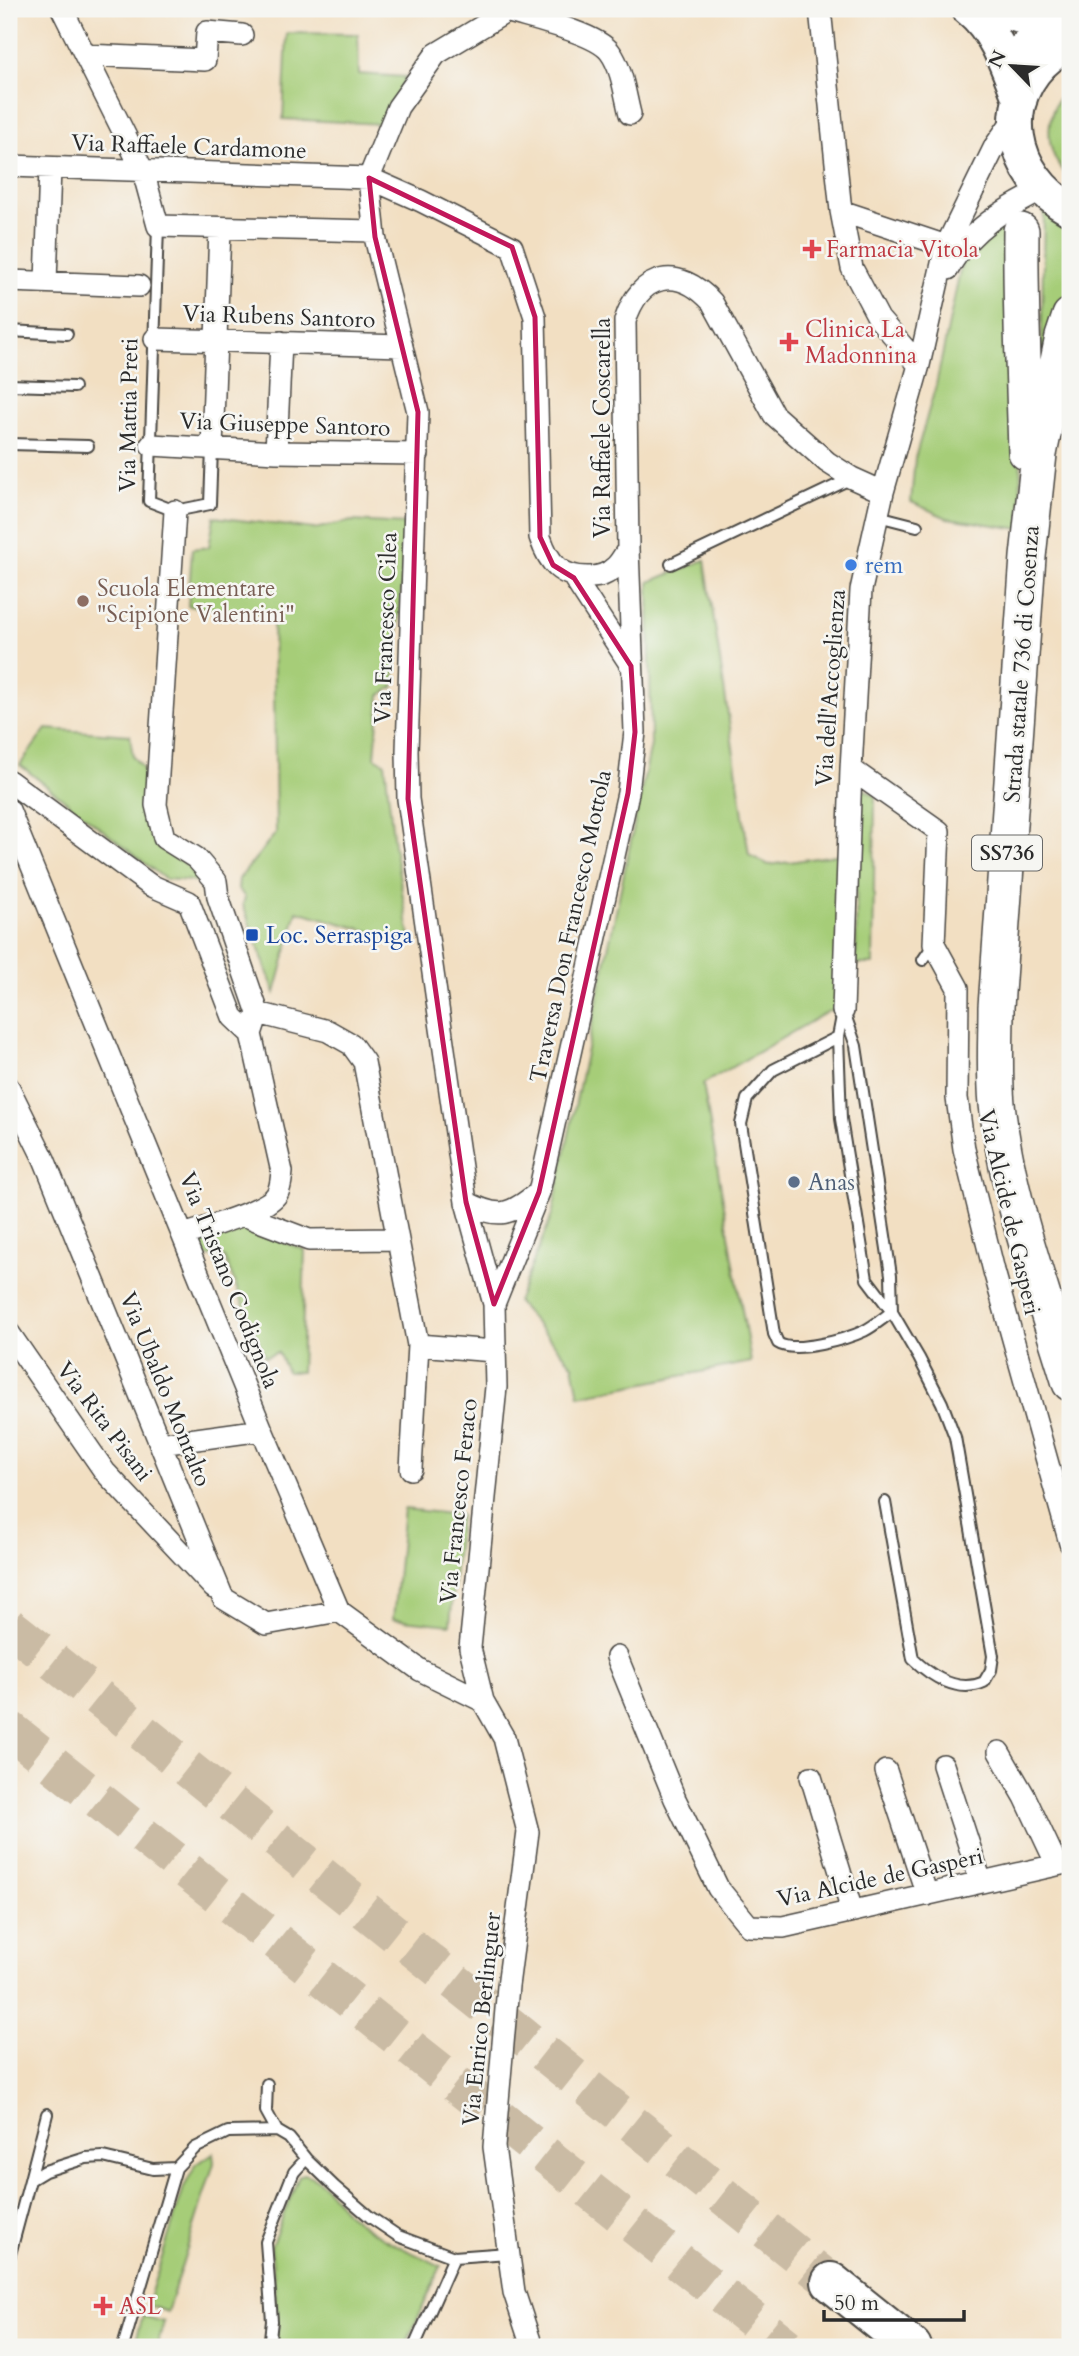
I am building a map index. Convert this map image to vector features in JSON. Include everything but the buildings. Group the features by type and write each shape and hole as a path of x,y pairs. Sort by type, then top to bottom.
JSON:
{"highway":[{"path":"1026,48 1062,25"},
{"path":"1021,231 1020,302 1028,558"},
{"name":"Strada statale 736 di Cosenza","path":"1070,316 1063,337 1039,454 1028,558 996,1007 997,1103 1004,1149 1070,1384"},
{"name":"Strada statale 736 di Cosenza","path":"1070,391 1063,414 1053,495 1018,1008 1017,1059 1019,1101 1026,1145 1070,1308"},
{"path":"831,2282 912,2347"}],"main road":[{"path":"969,9 976,14 997,44 1019,107"},
{"path":"998,9 1062,25 1051,55 1032,75 1019,107 1018,142 1027,168 1043,190 1070,209"}],"street":[{"path":"62,9 143,170 158,226 374,231"},
{"path":"820,9 841,211 852,268 879,319 919,365"},
{"name":"Via Francesco Cilea","path":"494,1304 466,1202 408,799 418,412 374,231 369,178 398,107 436,54 510,10 589,37 609,50 631,114"},
{"path":"85,55 205,60 207,32 242,35"},
{"name":"Via dell'Accoglienza","path":"843,1011 851,769 861,590 883,492 919,365 946,246 995,146 1019,107"},
{"name":"Via Raffaele Cardamone","path":"9,166 369,178"},
{"path":"46,282 50,168"},
{"path":"369,178 512,247 535,317 540,537 553,565 574,578 631,666"},
{"name":"Via dell'Accoglienza","path":"936,293 957,252 984,224 1043,190"},
{"path":"841,211 946,246"},
{"path":"212,448 220,229"},
{"name":"Via Raffaele Coscarella","path":"574,578 600,577 615,568 628,549 625,321 638,292 658,281 670,278 681,280 704,294 712,302 774,415 827,462 852,478 883,492"},
{"path":"9,281 139,286"},
{"name":"Via Rubens Santoro","path":"155,339 402,346"},
{"path":"276,452 281,342"},
{"name":"Via Giuseppe Santoro","path":"151,446 276,452 418,454"},
{"path":"175,511 156,805 164,838 196,858 216,881 218,897 258,1013 251,1034 282,1172 281,1186 275,1198 243,1215 184,1235"},
{"name":"Traversa Don Francesco Mottola","path":"494,1304 539,1192 628,793 635,732 628,549"},
{"name":"Via Alcide de Gasperi","path":"851,769 939,831 928,952 958,988 957,1098 964,1149 994,1271 1070,1543"},
{"path":"9,781 150,885 189,902 218,897"},
{"name":"Via Tristano Codignola","path":"9,810 262,1430 339,1611"},
{"path":"189,902 233,1017 251,1034"},
{"path":"258,1013 328,1031 351,1044 364,1062 418,1345 411,1469"},
{"name":"Via Ubaldo Montalto","path":"9,1088 44,1159 223,1598"},
{"path":"466,1202 485,1212 498,1213 516,1210 539,1192"},
{"path":"243,1215 309,1240 397,1239"},
{"name":"Via Francesco Feraco","path":"483,1701 470,1648 496,1387 494,1304"},
{"name":"Via Rita Pisani","path":"9,1333 106,1472 223,1598"},
{"path":"418,1345 495,1351"},
{"path":"160,1444 262,1430"},
{"path":"223,1598 267,1624 339,1611 420,1670 483,1701"},
{"name":"Via Alcide de Gasperi","path":"617,1657 675,1799 718,1888 749,1926 783,1927 1064,1864"},
{"name":"Via Enrico Berlinguer","path":"483,1701 504,1738 528,1832 508,1986 494,2147 514,2292 532,2347"},
{"path":"999,1752 1064,1864"},
{"path":"943,1765 981,1882"},
{"path":"886,1771 927,1895"},
{"path":"811,1777 852,1912"}],"lane":[{"name":"Via Mattia Preti","path":"158,226 149,501 175,511"},
{"path":"9,331 67,334"},
{"path":"9,385 74,387"},
{"path":"9,444 88,446"},
{"path":"175,511 210,504 212,448"},
{"path":"671,564 852,478"},
{"path":"878,516 917,526"},
{"path":"843,1011 838,1037 841,1119 867,1279 892,1312 930,1381 955,1437 993,1656 991,1670 984,1682 973,1685 945,1682 933,1676 913,1659 885,1502"},
{"path":"843,1011 856,1046 891,1275 892,1312"},
{"path":"838,1037 773,1070 747,1099 741,1124 774,1334 778,1343 789,1347 835,1341 865,1331 892,1312"},
{"path":"267,2084 266,2111 277,2131"},
{"path":"9,2258 47,2114"},
{"path":"123,2347 176,2168 195,2148 228,2133 248,2130 277,2131 289,2138 306,2159 370,2217 398,2236 454,2258 508,2253"},
{"path":"30,2180 45,2171 86,2158 103,2157 153,2169 176,2168"},
{"path":"269,2347 272,2321 266,2242 294,2172 306,2159"},
{"path":"414,2347 454,2258"}],"highlighted area":[{"path":"369,178 512,247 535,317 540,537 553,565 574,578 631,666 635,732 628,793 539,1192 494,1304 466,1202 408,799 418,412 375,237"}],"green space":[{"path":"287,33 358,34 359,74 406,77 382,124 283,119"},
{"path":"1070,85 1070,178 1054,156 1049,132 1055,107"},
{"path":"1044,209 1070,233 1070,309 1041,373"},
{"path":"1019,212 1021,529 947,518 911,502 915,458 936,385 964,252"},
{"path":"214,517 314,529 352,521 406,524 394,687 380,695 375,757 385,763 394,845 411,943 297,911 275,993 243,905 245,897 238,889 239,879 276,833 273,614 188,606 192,549 209,547"},
{"path":"705,560 749,855 769,865 843,854 840,1011 829,1011 703,1084 751,1362 579,1396 573,1365 517,1302 552,1215 651,745 649,582"},
{"path":"46,729 130,735 133,757 143,768 145,823 152,836 207,882 165,879 20,765"},
{"path":"857,786 875,795 873,964 856,964"},
{"path":"241,1226 305,1250 301,1372 287,1372 278,1352 265,1357 224,1257 205,1256 201,1243"},
{"path":"404,1509 460,1515 450,1625 393,1619"},
{"path":"213,2153 214,2163 167,2312 147,2305 184,2187 196,2165"},
{"path":"303,2174 322,2183 356,2221 391,2242 441,2266 405,2347 276,2347 277,2315 271,2246 299,2176"},
{"path":"143,2316 164,2322 157,2347 134,2347"}],"tunnel":[{"path":"9,1626 831,2282"},
{"path":"9,1729 787,2347"}],"place":[{"name":"Farmacia Vitola","path":"812,249"},
{"name":"Clinica La Madonnina","path":"789,342"},
{"name":"rem","path":"851,565"},
{"name":"Scuola Elementare \"Scipione Valentini\"","path":"83,601"},
{"name":"Loc. Serraspiga","path":"252,935"},
{"name":"Anas","path":"794,1182"},
{"name":"ASL","path":"103,2306"}]}
